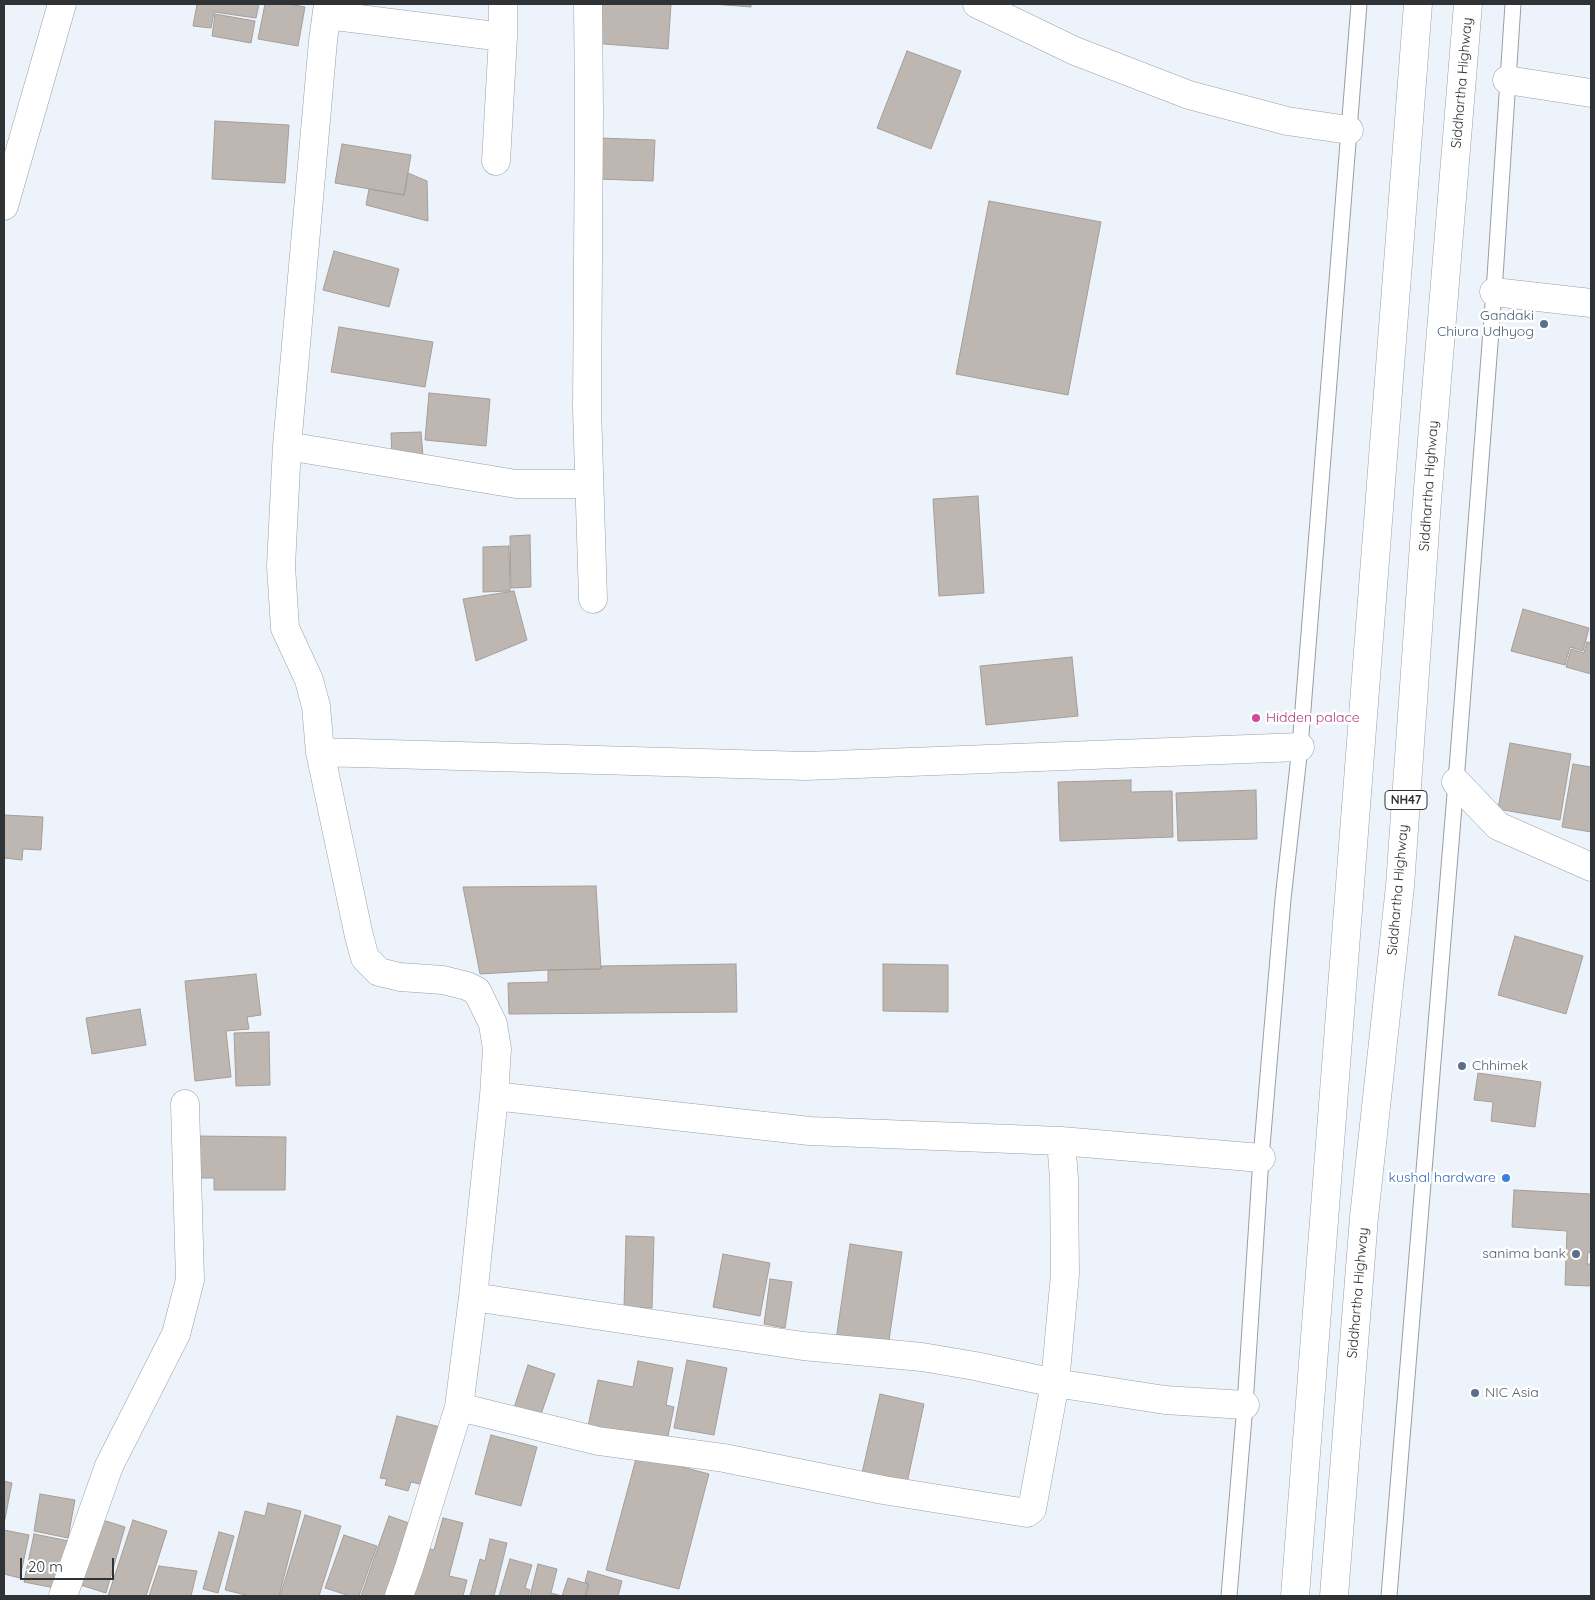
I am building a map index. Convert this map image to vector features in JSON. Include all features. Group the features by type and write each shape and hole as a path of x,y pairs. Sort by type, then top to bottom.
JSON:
{"main road":[{"path":"4,206 62,4"},
{"path":"496,161 503,4"},
{"path":"588,4 587,409 593,599"},
{"path":"977,4 1075,51 1189,95 1287,121 1349,130"},
{"path":"1295,1596 1418,4"},
{"name":"Siddhartha Highway","path":"1334,1596 1364,1217 1400,886 1427,500 1468,4"},
{"path":"399,1596 410,1568 459,1408 473,1298 494,1096 497,1049 493,1024 477,991 467,986 443,980 400,977 379,972 365,958 320,752 316,706 309,680 285,628 281,566 288,446 323,41 328,10 503,37"},
{"path":"1507,80 1591,92"},
{"path":"1494,292 1591,303"},
{"path":"288,446 516,484 589,484"},
{"path":"320,752 806,766 1300,747"},
{"path":"1456,782 1498,826 1591,867"},
{"path":"494,1096 810,1131 1061,1141 1261,1158"},
{"path":"63,1596 110,1466 176,1334 190,1280 185,1104"},
{"path":"459,1408 598,1441 724,1458 883,1490 1026,1513 1032,1509 1055,1383 1065,1274 1064,1178 1061,1141"},
{"path":"473,1298 803,1346 922,1357 1055,1383 1165,1400 1245,1405"}],"lane":[{"path":"1229,1596 1245,1405 1261,1158 1283,899 1300,747 1359,4"},
{"path":"1389,1596 1456,782 1494,292 1513,4"}],"building":[{"path":"197,4 259,4 256,18 214,12 211,28 193,26"},
{"path":"265,4 288,4 305,7 298,46 258,39"},
{"path":"595,4 671,4 668,49 592,43"},
{"path":"713,4 751,4 751,7"},
{"path":"215,14 255,21 251,43 212,36"},
{"path":"907,51 961,71 931,149 877,128"},
{"path":"215,121 289,125 285,183 212,179"},
{"path":"600,138 655,140 653,181 598,179"},
{"path":"342,144 411,155 404,195 335,183"},
{"path":"408,173 427,181 428,221 366,205 369,189 404,195"},
{"path":"989,201 1101,222 1068,395 956,374"},
{"path":"334,251 399,269 389,307 323,290"},
{"path":"339,327 433,342 425,387 331,372"},
{"path":"429,393 490,399 486,446 425,440"},
{"path":"421,432 423,456 392,458 391,433"},
{"path":"978,496 984,593 939,596 933,499"},
{"path":"530,535 531,587 511,588 510,536"},
{"path":"509,546 510,591 483,592 483,547"},
{"path":"514,591 527,640 476,661 463,599"},
{"path":"1523,609 1589,628 1583,651 1570,647 1565,665 1511,651"},
{"path":"1587,642 1591,643 1591,674 1566,667 1571,649 1584,653"},
{"path":"1072,657 1078,716 986,725 980,666"},
{"path":"1510,743 1571,754 1560,820 1498,809"},
{"path":"1573,764 1591,767 1591,832 1562,827"},
{"path":"1131,780 1131,792 1172,791 1173,837 1060,841 1058,782"},
{"path":"1256,790 1257,839 1178,841 1176,793"},
{"path":"4,815 43,817 41,850 23,849 22,860 4,858"},
{"path":"596,886 601,969 480,974 463,887"},
{"path":"1515,936 1583,956 1566,1014 1498,995"},
{"path":"736,964 737,1012 509,1014 508,983 548,982 548,970 601,969 601,966"},
{"path":"883,964 948,965 948,1012 883,1011"},
{"path":"256,974 261,1015 247,1017 249,1029 226,1031 231,1077 195,1081 185,981"},
{"path":"140,1009 146,1045 92,1054 86,1018"},
{"path":"269,1032 270,1085 236,1086 234,1033"},
{"path":"1478,1073 1541,1082 1535,1127 1491,1121 1493,1102 1474,1100"},
{"path":"195,1136 286,1137 285,1190 214,1190 214,1178 195,1178"},
{"path":"1514,1190 1591,1194 1591,1253 1588,1252 1587,1264 1591,1264 1591,1286 1565,1285 1567,1231 1512,1227"},
{"path":"626,1236 654,1237 652,1308 624,1307"},
{"path":"850,1244 902,1252 888,1347 836,1340"},
{"path":"723,1254 770,1263 760,1316 713,1307"},
{"path":"770,1279 792,1282 785,1328 764,1324"},
{"path":"687,1360 727,1368 714,1435 674,1428"},
{"path":"638,1361 673,1368 666,1405 674,1407 667,1441 588,1426 598,1380 633,1387"},
{"path":"528,1365 555,1374 538,1423 512,1414"},
{"path":"880,1394 924,1404 907,1483 862,1473"},
{"path":"397,1416 444,1428 428,1486 411,1482 408,1491 385,1485 387,1479 380,1478"},
{"path":"491,1435 537,1447 521,1506 475,1494"},
{"path":"637,1455 709,1474 679,1589 606,1570"},
{"path":"4,1481 12,1483 4,1524"},
{"path":"40,1494 75,1500 68,1538 34,1531"},
{"path":"268,1503 301,1511 279,1596 250,1596 225,1590 245,1511 265,1516"},
{"path":"305,1515 341,1526 319,1596 280,1596"},
{"path":"389,1516 412,1524 395,1596 361,1596"},
{"path":"93,1517 125,1527 106,1593 74,1583"},
{"path":"443,1518 463,1523 449,1576 467,1580 463,1596 403,1596 417,1545 434,1550"},
{"path":"133,1520 167,1531 146,1596 108,1596"},
{"path":"4,1530 29,1535 20,1578 4,1574"},
{"path":"219,1532 234,1536 218,1593 203,1589"},
{"path":"34,1534 69,1541 60,1589 24,1582"},
{"path":"344,1535 377,1546 359,1596 350,1596 325,1588"},
{"path":"490,1539 507,1543 494,1596 470,1596 480,1559 485,1561"},
{"path":"510,1559 532,1565 525,1588 530,1590 528,1596 499,1596"},
{"path":"538,1564 557,1569 551,1593 562,1596 530,1596"},
{"path":"159,1566 197,1571 191,1596 149,1596"},
{"path":"588,1571 622,1581 618,1596 586,1596 589,1584 585,1582"},
{"path":"568,1578 588,1584 585,1596 562,1596"}],"place":[{"name":"Gandaki Chiura Udhyog","path":"1544,324"},
{"name":"Hidden palace","path":"1256,718"},
{"name":"Chhimek","path":"1462,1066"},
{"name":"kushal hardware","path":"1506,1178"},
{"name":"sanima bank","path":"1576,1254"},
{"name":"NIC Asia","path":"1475,1393"}]}
